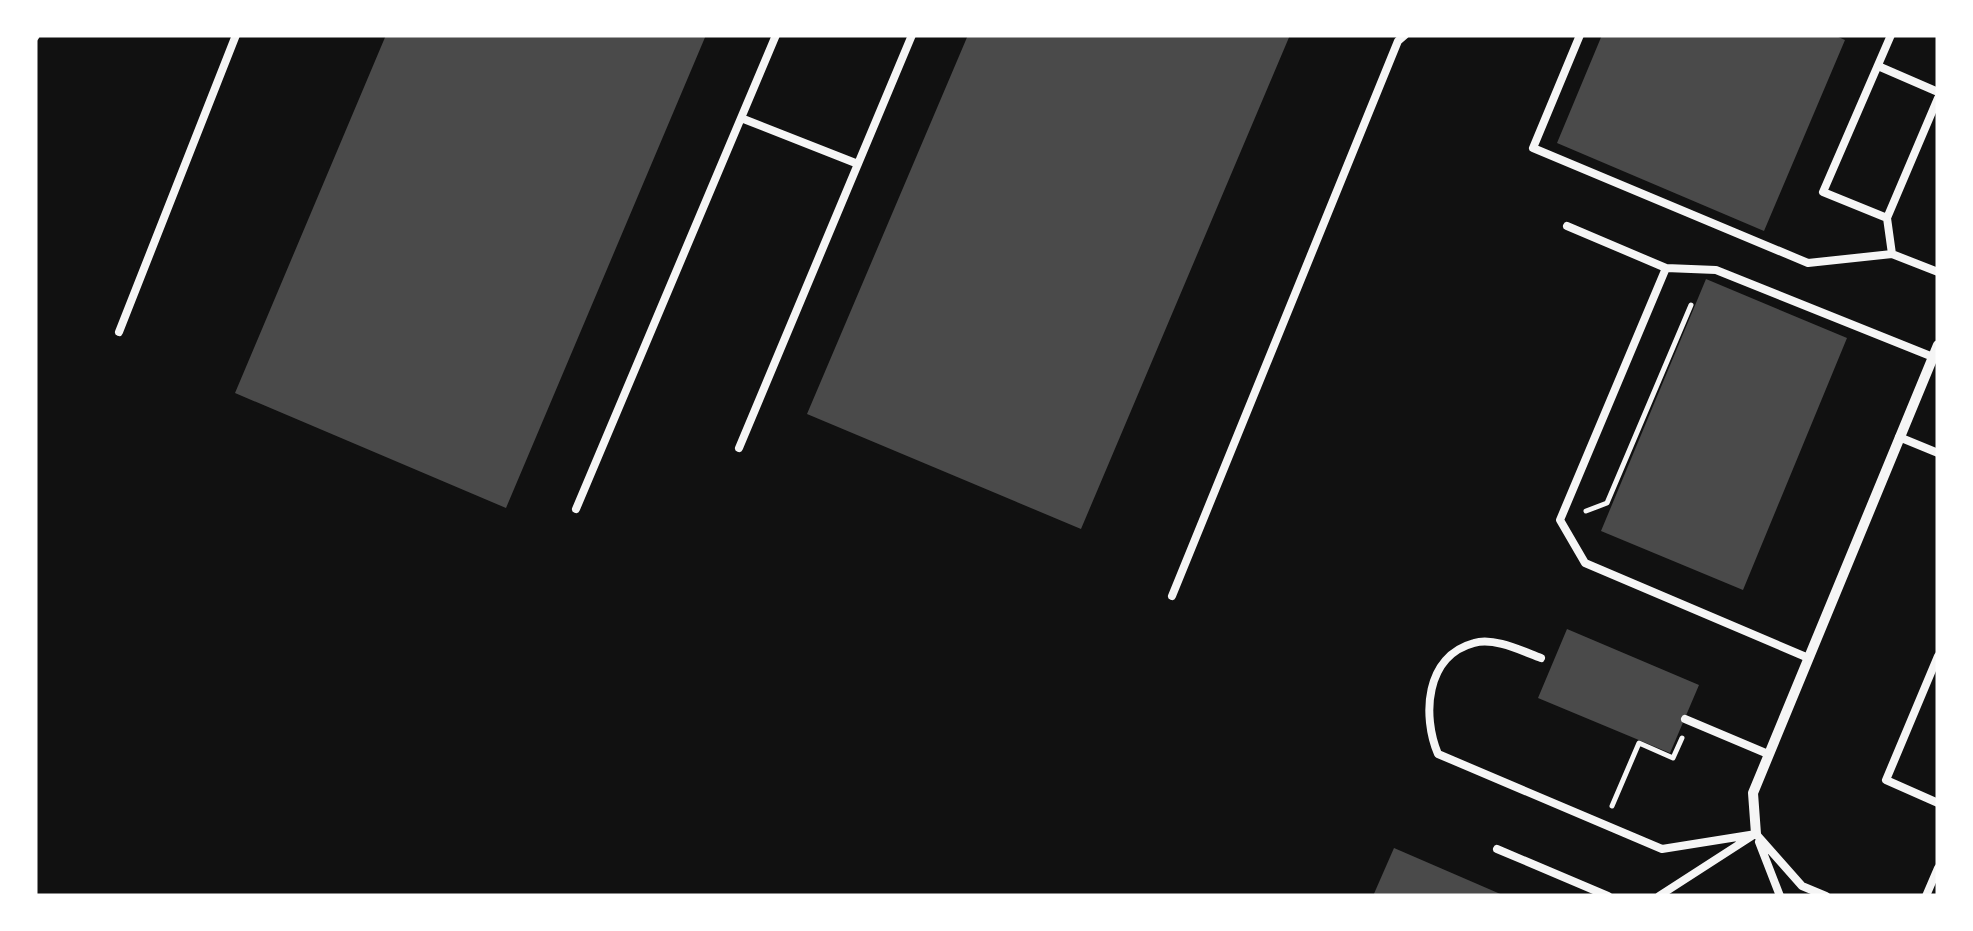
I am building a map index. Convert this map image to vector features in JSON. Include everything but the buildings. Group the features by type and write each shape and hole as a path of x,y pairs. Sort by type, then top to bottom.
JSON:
{"street":[{"path":"1756,834 1753,793 1938,344"}],"lane":[{"path":"119,332 236,35"},
{"path":"576,509 776,35"},
{"path":"739,448 912,35"},
{"path":"1172,596 1398,41 1405,35"},
{"path":"1580,35 1534,148 1808,263 1892,254 1938,272"},
{"path":"1887,218 1823,192 1891,35"},
{"path":"1878,66 1938,95 1887,218 1892,254"},
{"path":"742,118 858,164"},
{"path":"1566,226 1666,268 1716,270 1933,356"},
{"path":"1666,268 1560,520 1584,563 1806,657"},
{"path":"1899,436 1938,453"},
{"path":"1541,658 1512,646 1476,642 1452,654 1436,675 1428,705 1430,734 1438,754 1662,849 1756,834"},
{"path":"1938,656 1886,780 1938,803"},
{"path":"1687,720 1768,754"},
{"path":"1659,896 1756,834"},
{"path":"1756,834 1780,896"},
{"path":"1756,834 1802,886 1826,896"},
{"path":"1497,850 1608,896"},
{"path":"1926,896 1938,868"}],"path":[{"path":"1560,520 1607,503 1692,306"},
{"path":"1604,825 1639,743 1674,758 1687,720"}]}
